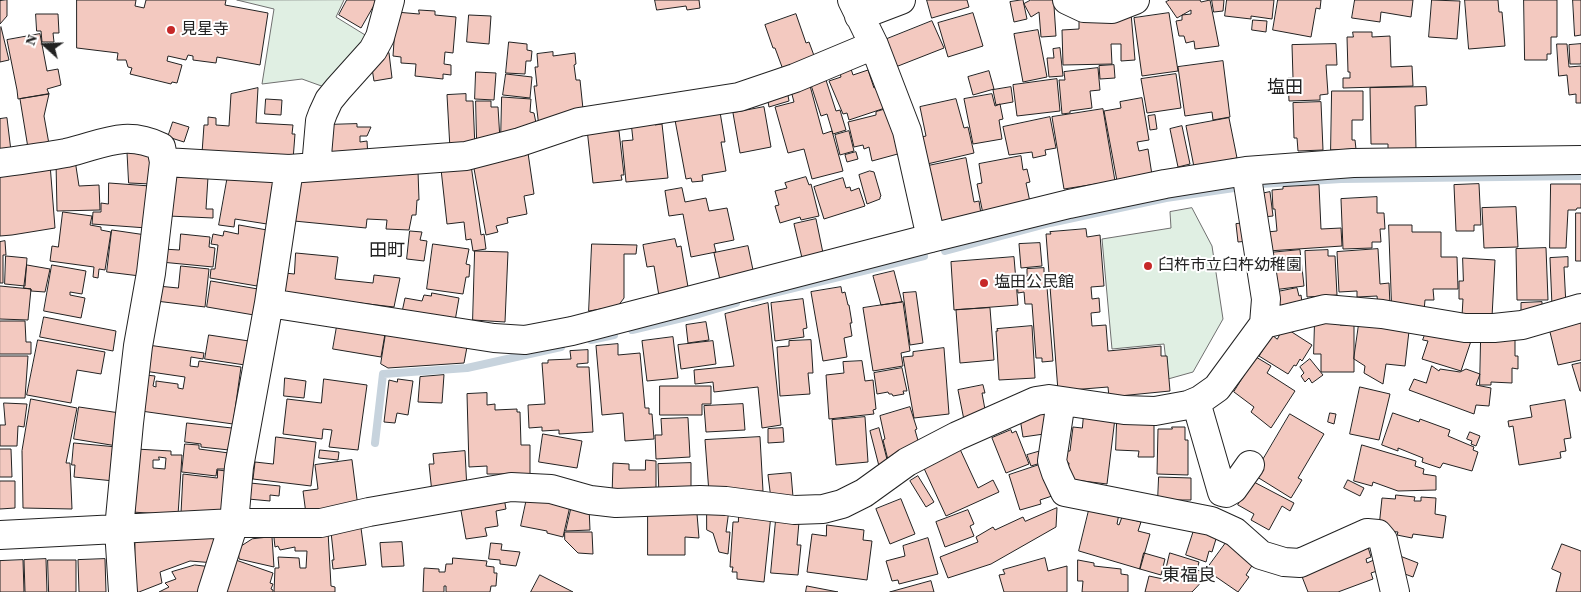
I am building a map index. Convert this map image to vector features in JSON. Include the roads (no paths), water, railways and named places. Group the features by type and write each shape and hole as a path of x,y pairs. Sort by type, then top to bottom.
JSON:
{"street":[{"path":"212,592 234,523 239,467 269,303 302,168 329,100 373,50 380,38 390,0"},
{"path":"901,0 856,8 874,45 907,131 931,238"},
{"path":"1067,0 1084,8 1112,9 1135,0"},
{"path":"164,162 302,168 466,156 520,142 579,122 739,97 795,78 874,45"},
{"path":"0,163 66,152 120,138 148,141 161,147 164,162 151,273 138,346 119,529 122,592"},
{"path":"269,303 494,338 525,340 572,331 931,238 1088,200 1165,184 1246,171 1353,163 1581,160"},
{"path":"0,535 234,523 321,523 370,512 511,487 551,489 590,500 616,503 700,500 726,501 794,510 823,509 842,504 864,493 907,462 957,436 1036,401 1049,399 1124,410 1155,411 1192,404 1217,388 1264,324 1266,299 1246,171"},
{"path":"1264,324 1325,309 1382,314 1465,328 1494,328 1522,325 1581,308"},
{"path":"1062,401 1052,461 1065,492 1211,521 1235,532 1262,555 1292,564 1300,563 1366,533 1378,534 1383,540 1395,592"},
{"path":"1192,404 1222,492 1226,493 1233,490 1250,465"}],"waterway":[{"path":"1261,184 1341,179 1581,176"},
{"path":"945,251 1050,223 1166,198 1234,188"},
{"path":"753,298 924,256"},
{"path":"632,330 736,303"},
{"path":"591,340 614,335"},
{"path":"375,443 383,374 467,368 561,347"}],"place":[{"name":"見星寺","path":"171,30"},
{"name":"臼杵市立臼杵幼稚園","path":"1148,266"},
{"name":"塩田公民館","path":"984,283"}],"district":[{"name":"塩田","path":"1285,88"},
{"name":"田町","path":"387,251"},
{"name":"東福良","path":"1189,576"}]}
